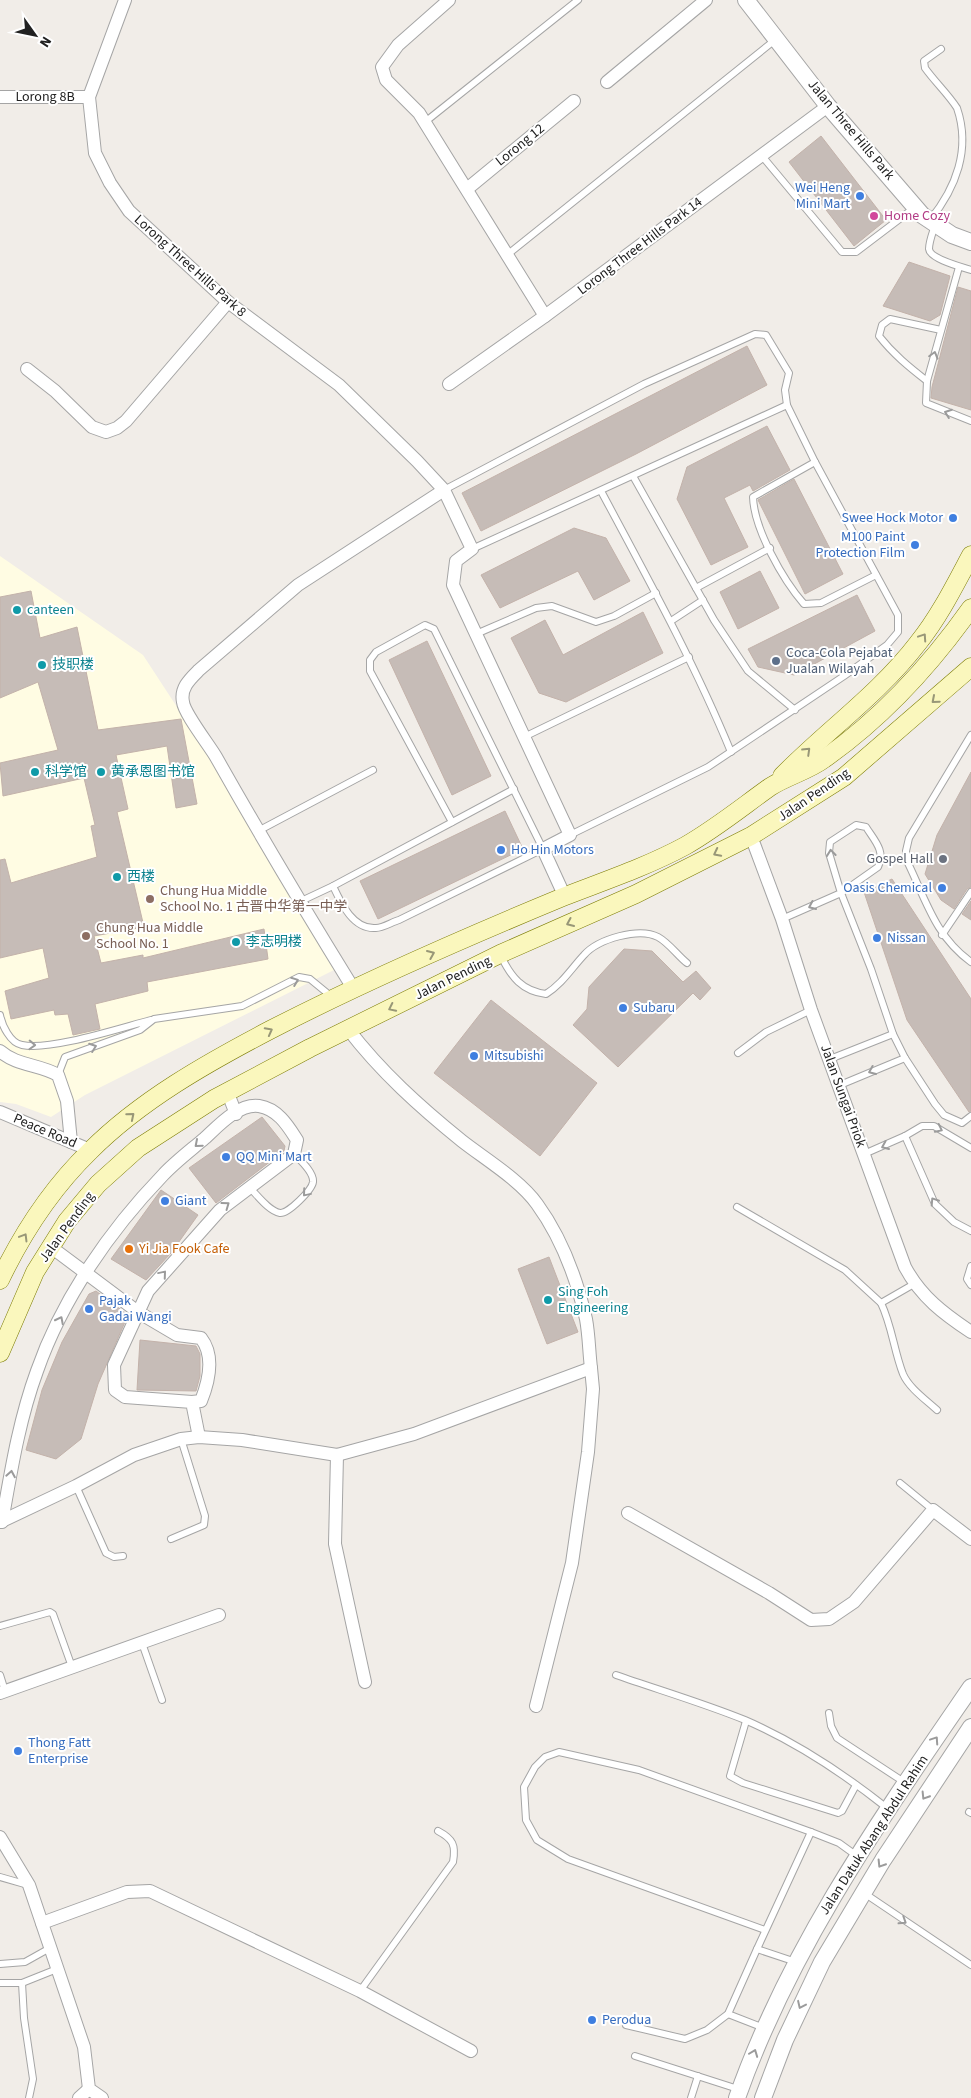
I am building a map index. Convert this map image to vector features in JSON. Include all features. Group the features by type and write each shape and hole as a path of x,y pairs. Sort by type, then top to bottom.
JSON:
{"main road":[{"path":"773,785 809,749 852,712 919,643 945,602 971,555"},
{"name":"Jalan Pending","path":"0,1280 32,1223 66,1178 90,1150 140,1109 211,1061 332,998 565,897 626,874 686,845 735,814 773,785 821,762 857,735 932,661 971,608"},
{"name":"Jalan Pending","path":"0,1353 35,1272 67,1221 98,1184 138,1148 227,1092 348,1029 500,954 636,894 750,836 844,777 971,667"}],"street":[{"name":"Lorong Three Hills Park 8","path":"125,0 89,97 95,153 110,183 128,211 228,302 339,385 444,490 472,549"},
{"path":"450,0 398,45 382,67 386,80 419,113 425,122 545,316"},
{"path":"607,82 706,0"},
{"name":"Jalan Three Hills Park","path":"748,1 828,106 915,207 932,223 971,241"},
{"name":"Lorong 8B","path":"0,97 89,97"},
{"name":"Lorong 12","path":"466,189 574,101"},
{"name":"Lorong Three Hills Park 14","path":"449,384 545,316 828,106"},
{"path":"27,369 55,391 92,427 106,432 126,421 228,302"},
{"path":"353,988 299,902 183,704 182,694 188,682 199,670 298,585 444,490"},
{"path":"472,549 456,561 453,585 570,835 543,849 565,897"},
{"name":"Jalan Sungai Priok","path":"750,836 782,919 811,1010 905,1267 914,1284 941,1312 971,1332"},
{"path":"348,1029 372,1060 394,1083 512,1180 536,1203 559,1242 574,1278 586,1320 593,1389 588,1452 572,1563 536,1706"},
{"path":"0,1052 10,1060 45,1068 58,1075 67,1100 71,1142"},
{"path":"227,1092 236,1114"},
{"path":"1,1522 16,1442 37,1371 59,1320 87,1273 112,1235 163,1175 224,1120 248,1107 260,1106 281,1117 297,1140 294,1154 220,1210 148,1291 138,1312 114,1365 115,1390 125,1397 201,1401 207,1387 210,1370 207,1346 201,1338 177,1335 138,1312 87,1273 51,1246"},
{"name":"Peace Road","path":"0,1112 90,1150"},
{"path":"1,1522 76,1486 134,1455 182,1439 199,1437 242,1440 337,1455 414,1434 591,1368"},
{"path":"192,1402 199,1437"},
{"path":"337,1455 335,1544 365,1682"},
{"path":"628,1513 769,1593 811,1620 830,1620 854,1602 933,1510 971,1539"},
{"path":"3,1692 219,1615"},
{"name":"Jalan Datuk Abang Abdul Rahim","path":"738,2094 764,2028 796,1962 857,1856 971,1687"},
{"name":"Jalan Datuk Abang Abdul Rahim","path":"762,2098 784,2040 822,1962 863,1892 971,1726"},
{"path":"0,1838 29,1886 84,2047 90,2089 102,2098"},
{"path":"42,1923 127,1892 150,1891 360,1991 471,2051"},
{"path":"79,2098 90,2089"}],"lane":[{"path":"425,122 578,0"},
{"path":"507,255 776,39"},
{"path":"941,49 924,61 925,68 958,108 967,135 966,166 932,223 929,248 930,253 959,267 971,270"},
{"path":"762,156 842,252 856,252 915,207"},
{"path":"959,267 927,381 926,403 971,421"},
{"path":"927,381 901,361 887,347 879,336 882,325 890,319 941,330"},
{"path":"444,490 644,384 755,334 766,335 789,373 785,390 787,405 815,462 898,615 898,632 887,645 795,710 708,767 570,835"},
{"path":"472,549 787,405"},
{"path":"815,462 753,497 753,511 770,548 795,594 804,604 821,603 876,575"},
{"path":"632,476 703,600 748,671 795,710"},
{"path":"601,491 671,621 731,752"},
{"path":"696,588 770,548"},
{"path":"476,634 536,608 552,606 596,622 614,616 656,593"},
{"path":"671,621 703,600"},
{"path":"333,886 347,913 359,923 375,928 398,920 543,849 434,629 425,625 376,652 370,660 370,670 452,822"},
{"path":"524,737 688,657"},
{"path":"971,736 909,838 906,851 908,861 942,935 957,952 971,962"},
{"path":"258,831 373,770"},
{"path":"299,902 333,886 514,789"},
{"path":"782,919 841,893 878,867 881,861 881,850 866,827 856,825 830,842 829,853 841,893 871,969 893,1034 905,1058 944,1115 962,1123 971,1116"},
{"path":"942,935 971,892"},
{"path":"500,954 518,983 536,993 546,994 558,987 585,953 613,938 638,932 659,937 687,963"},
{"path":"0,1015 9,1035 20,1045 46,1046 154,1019 242,1006 300,977 310,979 332,998"},
{"path":"738,1053 766,1032 811,1010"},
{"path":"58,1075 65,1058 140,1030 154,1019"},
{"path":"830,1059 893,1034"},
{"path":"840,1085 905,1058"},
{"path":"864,1154 905,1136 922,1126 934,1126 971,1148"},
{"path":"905,1136 935,1204 954,1222 971,1231"},
{"path":"250,1188 272,1210 280,1213 286,1212 309,1192 313,1182 311,1174 294,1154"},
{"path":"737,1207 844,1270 881,1303 889,1320 903,1375 916,1392 937,1410"},
{"path":"971,1266 967,1279 971,1285"},
{"path":"881,1303 914,1284"},
{"path":"171,1539 204,1525 205,1516 182,1439"},
{"path":"900,1483 933,1510"},
{"path":"76,1486 106,1553 114,1557 123,1556"},
{"path":"0,1626 50,1612 53,1614 72,1667"},
{"path":"142,1643 162,1700"},
{"path":"0,1675 3,1692"},
{"path":"616,1675 746,1721 782,1738 856,1785 888,1809"},
{"path":"829,1713 831,1726 837,1738 905,1783"},
{"path":"746,1721 730,1776 838,1813 842,1811 856,1785"},
{"path":"765,1930 568,1859 537,1840 526,1820 524,1786 535,1767 545,1757 558,1752 640,1770 840,1843 857,1856"},
{"path":"360,1991 453,1862 455,1847 453,1841 438,1831"},
{"path":"626,2025 685,2039 707,2030 728,2014 811,1832"},
{"path":"0,1878 29,1886"},
{"path":"863,1892 971,1965"},
{"path":"0,1964 25,1962 50,1948"},
{"path":"757,1949 796,1962"},
{"path":"0,1983 22,1983 57,1969"},
{"path":"22,1983 24,2018 33,2079 29,2098"},
{"path":"728,2014 764,2028"},
{"path":"635,2056 698,2076 738,2094"},
{"path":"691,2098 698,2076"}],"shaded area":[{"name":"Chung Hua Middle School No. 1 古晋中华第一中学","path":"0,556 143,655 258,831 340,967 85,1095 51,1117 16,1104 0,1102"}],"building":[{"path":"821,136 886,220 854,246 789,162"},
{"path":"909,262 950,276 940,315 930,321 883,306"},
{"path":"958,287 971,291 971,410 931,398 932,387"},
{"path":"747,346 767,385 636,454 481,531 462,493"},
{"path":"767,426 790,470 753,491 750,485 724,498 748,547 711,565 677,499 687,467"},
{"path":"794,479 843,574 805,594 758,500"},
{"path":"574,528 606,538 630,581 594,600 578,571 500,608 481,575"},
{"path":"760,571 779,608 738,629 720,592"},
{"path":"31,591 40,638 77,627 98,730 181,719 197,804 176,808 167,746 116,755 128,809 117,812 144,927 94,936 101,963 143,955 143,958 264,929 268,959 147,982 148,991 95,1004 100,1029 73,1035 68,1014 55,1015 54,1010 11,1019 5,991 49,978 43,948 0,958 0,860 5,859 11,883 97,857 91,826 95,825 84,778 3,796 0,763 58,750 38,682 0,698 0,597"},
{"path":"857,595 875,631 794,675 758,667 748,649"},
{"path":"643,612 663,653 566,702 539,693 511,638 545,620 563,655"},
{"path":"427,641 491,776 452,795 389,660"},
{"path":"971,772 971,887 967,889 954,909 941,900 925,874 937,835"},
{"path":"505,811 523,849 378,919 360,881"},
{"path":"892,879 971,999 971,1111 969,1112 907,1020 864,892"},
{"path":"971,901 971,920 962,914"},
{"path":"624,949 652,951 683,982 696,971 711,988 700,1000 693,993 618,1067 573,1025 587,1009 589,987"},
{"path":"491,1000 597,1083 540,1156 434,1073"},
{"path":"262,1117 285,1146 284,1151 216,1203 189,1168"},
{"path":"161,1190 198,1215 171,1253 146,1280 111,1259"},
{"name":"Sing Foh Engineering","path":"549,1257 578,1332 547,1344 518,1269"},
{"path":"96,1291 128,1315 98,1384 81,1439 56,1459 26,1450 42,1390 62,1342 89,1294"},
{"path":"140,1340 196,1346 200,1354 200,1376 196,1391 137,1390"}],"place":[{"name":"Wei Heng Mini Mart","path":"860,196"},
{"name":"Home Cozy","path":"874,216"},
{"name":"Swee Hock Motor","path":"953,518"},
{"name":"M100 Paint Protection Film","path":"915,545"},
{"name":"canteen","path":"17,610"},
{"name":"Coca-Cola Pejabat Jualan Wilayah","path":"776,661"},
{"name":"技职楼","path":"42,665"},
{"name":"科学馆","path":"35,772"},
{"name":"黄承恩图书馆","path":"101,772"},
{"name":"Ho Hin Motors","path":"501,850"},
{"name":"Gospel Hall","path":"943,859"},
{"name":"西楼","path":"117,877"},
{"name":"Oasis Chemical","path":"942,888"},
{"name":"Chung Hua Middle School No. 1 古晋中华第一中学","path":"150,899"},
{"name":"Chung Hua Middle School No. 1","path":"86,936"},
{"name":"Nissan","path":"877,938"},
{"name":"李志明楼","path":"236,942"},
{"name":"Subaru","path":"623,1008"},
{"name":"Mitsubishi","path":"474,1056"},
{"name":"QQ Mini Mart","path":"226,1157"},
{"name":"Giant","path":"165,1201"},
{"name":"Yi Jia Fook Cafe","path":"129,1249"},
{"name":"Sing Foh Engineering","path":"548,1300"},
{"name":"Pajak Gadai Wangi","path":"89,1309"},
{"name":"Thong Fatt Enterprise","path":"18,1751"},
{"name":"Perodua","path":"592,2020"}]}
